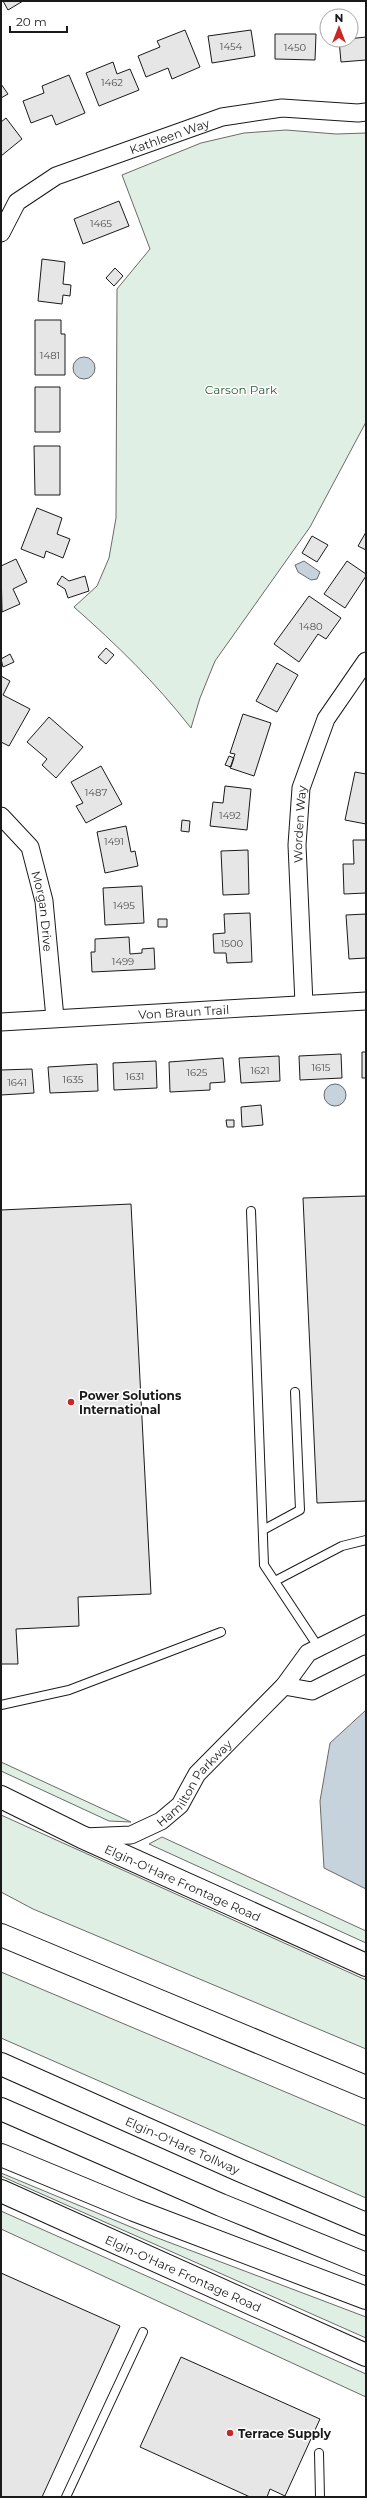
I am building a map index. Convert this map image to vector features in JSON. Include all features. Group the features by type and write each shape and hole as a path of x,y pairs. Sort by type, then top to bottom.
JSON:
{"main road":[{"name":"Elgin-O'Hare Frontage Road","path":"1,1797 82,1837 366,1965"},
{"path":"1,1935 366,2087"},
{"name":"Elgin-O'Hare Tollway","path":"1,2064 239,2170 366,2224"},
{"path":"1,2109 221,2205 366,2264"},
{"path":"1,2155 134,2210 366,2298"},
{"name":"Elgin-O'Hare Frontage Road","path":"1,2191 366,2354"}],"street":[{"name":"Kathleen Way","path":"1,233 17,202 56,176 222,116 282,108 358,113 366,112"},
{"name":"Worden Way","path":"304,1004 297,845 301,788 326,719 366,661"},
{"name":"Morgan Drive","path":"1,816 30,847 44,901 55,1018"},
{"name":"Von Braun Trail","path":"1,1022 366,1001"},
{"name":"Hamilton Parkway","path":"82,1837 131,1835 161,1821 180,1805 197,1774 284,1686 308,1653 366,1624"},
{"path":"284,1686 312,1691 366,1664"}],"lane":[{"path":"251,1211 264,1565 319,1648"},
{"path":"263,1530 300,1510 296,1392"},
{"path":"275,1581 342,1546 366,1540"},
{"path":"1,1705 69,1690 222,1632"},
{"path":"66,2497 142,2332"},
{"path":"319,2453 320,2497"}],"green space":[{"name":"Carson Park","path":"286,130 336,134 366,133 366,422 310,527 215,661 200,698 191,728 135,664 74,607 97,586 109,558 116,518 117,289 150,249 122,175 201,143 244,133"},
{"path":"1,1762 131,1822 109,1821 1,1771"},
{"path":"1,1815 366,1980 366,2049 33,1909 1,1892"},
{"path":"162,1837 366,1931 366,1943 149,1844"},
{"path":"1,1972 366,2126 366,2198 1,2038"},
{"path":"1,2173 155,2237 366,2317 366,2338 1,2176"},
{"path":"1,2211 366,2374 366,2397 1,2229"}],"shaded area":[{"path":"84,357 92,360 95,368 92,376 84,379 76,376 73,368 76,360"},
{"path":"304,561 320,572 317,579 311,580 298,572 295,565"},
{"path":"335,1084 343,1087 346,1095 343,1103 335,1106 327,1103 324,1095 327,1087"},
{"path":"366,1710 366,1889 324,1868 320,1801 330,1743"}],"building":[{"path":"3,1 23,1 8,10"},
{"path":"185,30 200,67 172,79 168,68 146,77 138,56 160,47 157,41"},
{"path":"251,30 255,56 212,63 208,36"},
{"path":"275,34 316,34 315,60 275,59"},
{"path":"366,37 366,60 341,62 340,48 359,48 359,38"},
{"path":"113,62 117,74 130,69 139,90 99,106 86,73"},
{"path":"69,75 85,113 56,125 52,115 31,123 23,101 44,93 42,86"},
{"path":"1,84 8,94 1,98"},
{"path":"6,118 22,139 1,156 1,122"},
{"path":"119,201 129,226 83,244 74,219"},
{"path":"42,259 65,262 63,284 71,285 70,296 63,295 62,304 38,301"},
{"path":"115,268 123,276 114,286 106,278"},
{"path":"35,320 61,320 61,334 65,334 65,375 35,375"},
{"path":"35,387 60,387 60,432 35,432"},
{"path":"34,446 60,446 60,495 35,495"},
{"path":"37,508 62,518 57,534 70,539 63,558 46,551 44,558 21,549"},
{"path":"366,532 366,550 358,546"},
{"path":"312,536 328,545 317,562 302,553"},
{"path":"16,559 27,582 13,589 20,604 2,612 1,566"},
{"path":"347,561 366,574 366,576 345,608 324,594"},
{"path":"62,576 69,581 85,576 89,591 68,598 65,589 57,584"},
{"path":"309,596 341,618 326,639 318,634 299,662 274,644"},
{"path":"106,648 114,655 106,664 98,657"},
{"path":"10,654 14,662 3,667 1,659"},
{"path":"277,663 298,675 277,712 256,701"},
{"path":"1,676 10,681 3,695 30,709 9,746 1,742"},
{"path":"243,714 271,723 254,776 230,768 235,754 230,753"},
{"path":"49,717 83,747 56,778 42,765 47,759 27,742"},
{"path":"229,756 234,758 231,767 225,765"},
{"path":"101,766 122,804 86,823 76,806 83,803 71,782"},
{"path":"355,772 366,774 366,824 345,820"},
{"path":"225,786 251,789 247,830 210,826 213,802 223,803"},
{"path":"182,820 190,821 189,832 181,831"},
{"path":"126,826 131,852 135,851 138,866 105,873 97,832"},
{"path":"353,840 366,840 366,893 344,894 343,864 354,864"},
{"path":"248,850 249,894 223,895 221,851"},
{"path":"142,886 144,923 105,925 103,888"},
{"path":"250,913 252,962 227,963 226,953 214,953 213,934 225,933 224,914"},
{"path":"366,914 366,958 349,959 346,915"},
{"path":"158,919 167,919 167,927 158,927"},
{"path":"129,937 130,954 142,953 142,949 154,948 155,969 92,972 91,952 95,952 95,939"},
{"path":"362,1052 366,1052 366,1078 362,1078"},
{"path":"341,1054 342,1078 300,1080 299,1056"},
{"path":"279,1056 280,1081 241,1083 239,1058"},
{"path":"223,1058 225,1082 210,1083 210,1090 170,1092 169,1062"},
{"path":"156,1061 157,1088 114,1090 113,1063"},
{"path":"97,1064 98,1091 50,1093 48,1067"},
{"path":"32,1069 34,1093 1,1095 1,1070"},
{"path":"261,1105 263,1125 242,1127 241,1107"},
{"path":"226,1120 234,1120 234,1127 227,1127"},
{"path":"366,1196 366,1501 317,1503 303,1198"},
{"name":"Power Solutions International","path":"131,1204 151,1594 78,1597 79,1626 16,1629 18,1664 1,1664 1,1210"},
{"path":"1,2273 120,2326 42,2497 1,2497"},
{"name":"Terrace Supply","path":"181,2357 320,2419 285,2496 270,2489 267,2497 250,2497 140,2447"}],"place":[{"name":"Power Solutions International","path":"71,1402"},
{"name":"Terrace Supply","path":"230,2433"}]}
